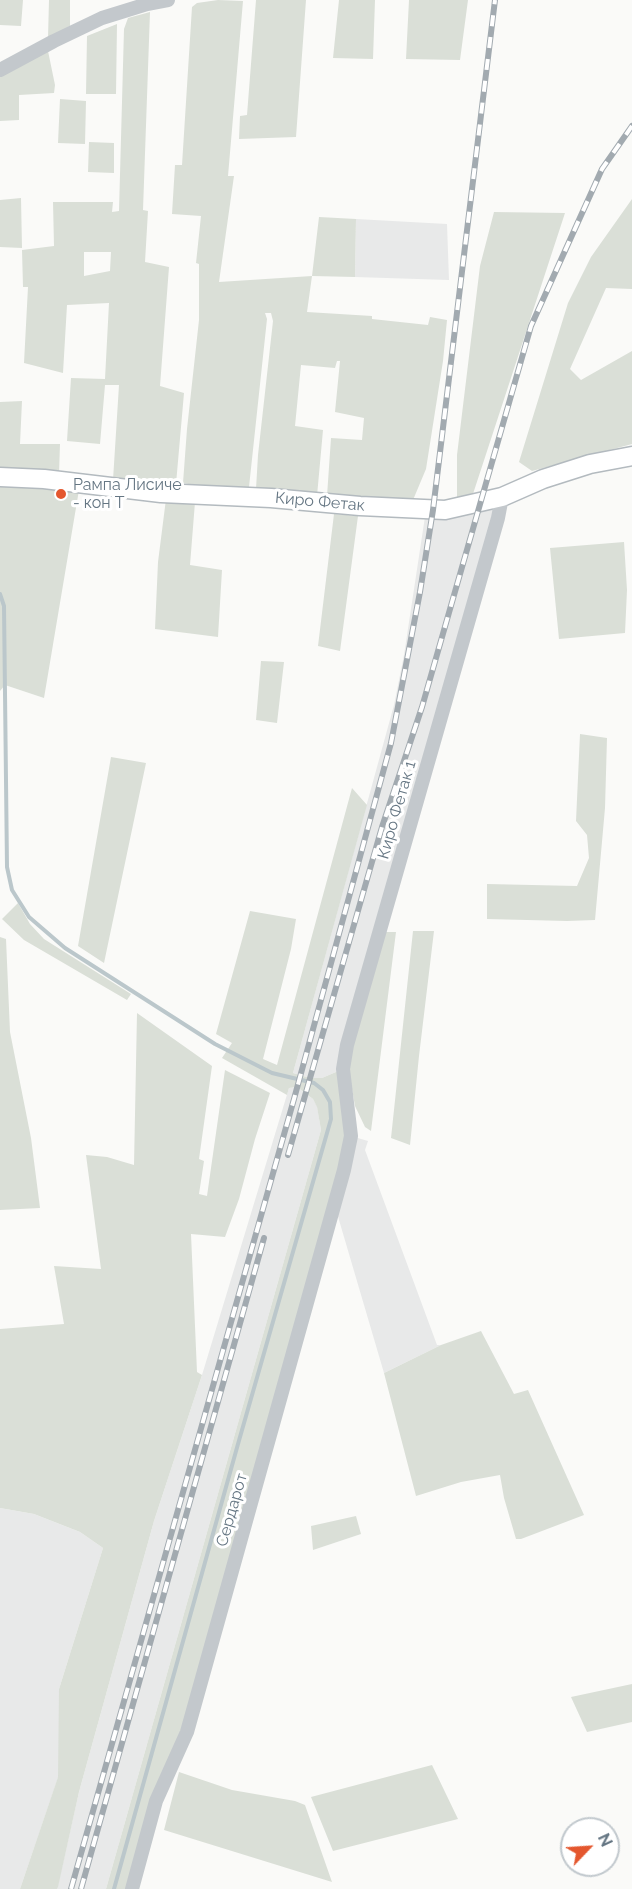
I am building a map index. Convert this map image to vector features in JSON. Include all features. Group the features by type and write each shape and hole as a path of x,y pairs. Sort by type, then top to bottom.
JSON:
{"main road":[{"name":"Киро Фетак","path":"0,477 44,479 161,493 445,510 502,497 543,479 590,464 632,456"}],"street":[{"path":"0,70 102,18 168,0"},
{"name":"Киро Фетак 1","path":"351,1136 344,1068 347,1045 498,518 502,497"},
{"path":"480,502 494,508 498,518"},
{"name":"Сердарот","path":"132,1889 156,1802 188,1732 338,1192 351,1136"}],"shaded area":[{"path":"0,0 23,0 21,26 0,25"},
{"path":"49,0 70,0 70,26 48,38"},
{"path":"218,0 243,1 228,176 234,176 219,282 312,276 307,312 372,316 372,319 428,325 430,317 447,320 426,469 413,500 327,496 331,438 362,440 364,418 335,412 340,361 337,361 335,368 301,365 295,426 323,430 317,496 256,489 273,321 271,313 265,313 267,319 249,487 205,487 183,483 199,320 199,264 196,263 201,216 172,214 175,165 182,165 192,7 197,3"},
{"path":"256,0 306,0 296,137 239,139 240,116 247,115"},
{"path":"339,0 375,0 373,59 333,58"},
{"path":"409,0 468,0 460,60 406,59"},
{"path":"150,12 143,210 148,211 145,262 169,267 160,386 184,393 176,484 113,480 119,385 105,385 100,444 67,441 71,378 105,379 109,303 67,305 63,373 24,363 28,287 23,287 22,250 54,246 53,202 113,202 112,212 119,211 124,29 128,18","holes":["84,252 111,252 110,271 84,276"]},
{"path":"117,24 116,94 86,94 87,36"},
{"path":"48,51 55,85 54,93 19,95 19,120 0,121 0,77"},
{"path":"60,99 86,101 85,144 58,143"},
{"path":"89,142 114,143 114,173 88,172"},
{"path":"21,198 22,248 0,247 0,200"},
{"path":"632,199 632,289 606,288 570,369 581,380 632,351 632,444 532,471 519,462 568,303 591,257"},
{"path":"494,212 565,213 471,500 457,501 457,455 480,266"},
{"path":"319,217 356,219 355,277 312,276"},
{"path":"356,219 447,224 449,280 355,277"},
{"path":"22,401 20,444 60,444 59,474 0,469 0,402"},
{"path":"0,477 80,484 44,698 5,685 0,691"},
{"path":"166,499 195,502 190,565 222,570 218,637 155,629 158,562"},
{"path":"481,502 494,508 343,1069 322,1078 310,1078 293,1073 394,705 426,510"},
{"path":"334,514 358,516 340,651 318,646"},
{"path":"624,542 627,590 625,633 559,639 550,548"},
{"path":"261,661 284,662 277,723 256,720"},
{"path":"580,734 607,738 605,808 595,920 487,919 487,884 577,886 589,858 587,835 576,821"},
{"path":"111,757 146,763 104,963 78,946"},
{"path":"352,788 367,805 293,1073 310,1078 322,1078 343,1069 351,1136 187,1732 132,1889 106,1889 321,1130 317,1107 313,1099 297,1087 289,1088 287,1095 222,1058 232,1043 216,1034 250,911 296,919 291,949 263,1059 277,1065"},
{"path":"18,903 30,924 44,939 131,994 127,1000 24,940 2,919"},
{"path":"413,931 434,931 410,1145 391,1138"},
{"path":"385,932 396,932 371,1131 365,1127 355,1106 347,1061"},
{"path":"0,937 6,939 10,1032 31,1138 40,1208 0,1210"},
{"path":"137,1013 212,1066 199,1159 204,1161 199,1194 207,1196 225,1070 270,1093 239,1199 225,1237 191,1234 197,1372 202,1375 154,1521 79,1792 58,1887 57,1889 20,1889 58,1777 59,1689 103,1548 80,1532 34,1514 0,1508 0,1329 64,1324 54,1266 101,1269 86,1155 107,1157 134,1165"},
{"path":"297,1087 313,1099 317,1106 321,1130 106,1889 57,1889 79,1792 154,1521 202,1375 289,1088"},
{"path":"351,1136 368,1141 365,1150 437,1345 441,1345 384,1373 334,1203"},
{"path":"481,1331 514,1394 528,1390 584,1515 521,1539 516,1539 500,1475 461,1482 416,1496 384,1373 441,1345"},
{"path":"0,1508 34,1514 80,1532 103,1548 59,1689 59,1775 20,1889 0,1889"},
{"path":"356,1516 361,1534 313,1550 311,1526"},
{"path":"632,1684 632,1722 587,1732 571,1697"},
{"path":"432,1765 458,1819 333,1851 311,1797"},
{"path":"179,1772 232,1790 295,1801 305,1805 332,1882 164,1830"}],"waterway":[{"path":"0,594 4,606 7,867 12,890 29,917 65,948 215,1044 272,1073 314,1083 323,1090 330,1102 331,1119 114,1889"}],"railway":[{"path":"71,1889 294,1099 391,743 433,510 495,0"},
{"path":"288,1155 382,827 422,707 531,326 602,169 632,126"},
{"path":"81,1889 264,1238"}],"place":[{"name":"Рампа Лисиче - кон Т","path":"61,494"}]}
